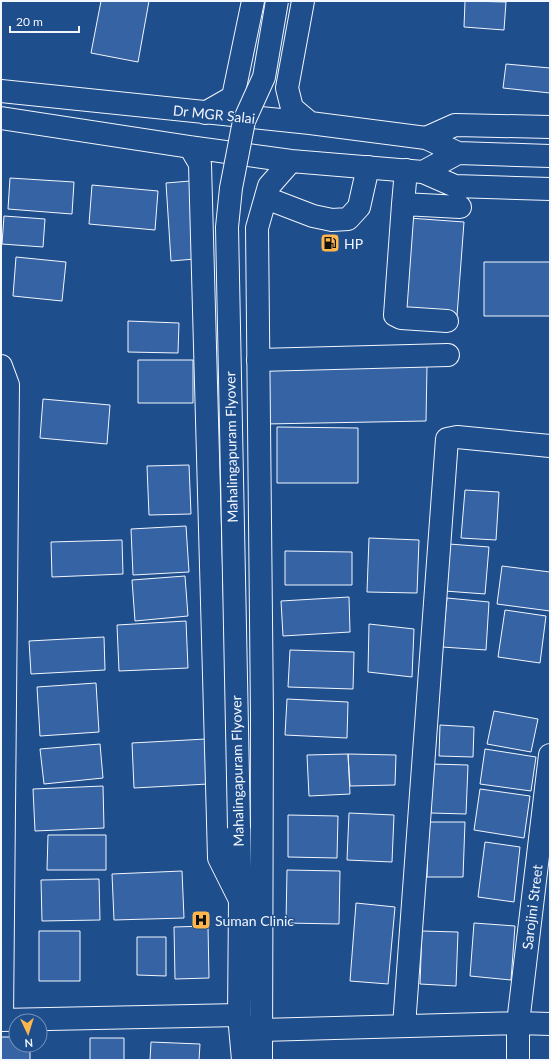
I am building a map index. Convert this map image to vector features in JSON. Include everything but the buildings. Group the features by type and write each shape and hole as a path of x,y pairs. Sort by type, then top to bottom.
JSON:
{"main road":[{"path":"205,113 233,97 253,1"},
{"name":"Mahalingapuram Flyover","path":"247,1026 240,900 238,828 227,227 231,188 244,121 264,77 277,1"},
{"path":"303,1 286,88 292,108 310,123"},
{"path":"249,23 297,33"},
{"name":"Dr MGR Salai","path":"1,91 310,123 426,138"},
{"path":"1,118 291,161 414,171 455,186 550,189"},
{"path":"426,138 455,125 550,127"},
{"path":"426,138 462,153 550,156"},
{"path":"190,147 200,164 219,858 240,900"},
{"path":"447,321 401,318 395,315 402,204 414,171 462,153"},
{"path":"243,1060 247,1026 262,716 257,228 269,186 291,161"},
{"path":"266,198 313,216 332,220 348,218 359,207 368,167"},
{"path":"402,204 460,207"},
{"path":"258,360 448,355"},
{"path":"1,366 8,385 1,1020 247,1026 404,1026 518,1023 550,1024"},
{"path":"404,1026 447,439 457,437 550,446"},
{"name":"Sarojini Street","path":"518,1060 518,1023 550,755"},
{"path":"240,1060 247,1026"},
{"path":"247,1026 261,1060"}],"place":[{"name":"HP","path":"330,243"},
{"name":"Suman Clinic","path":"201,920"}]}
